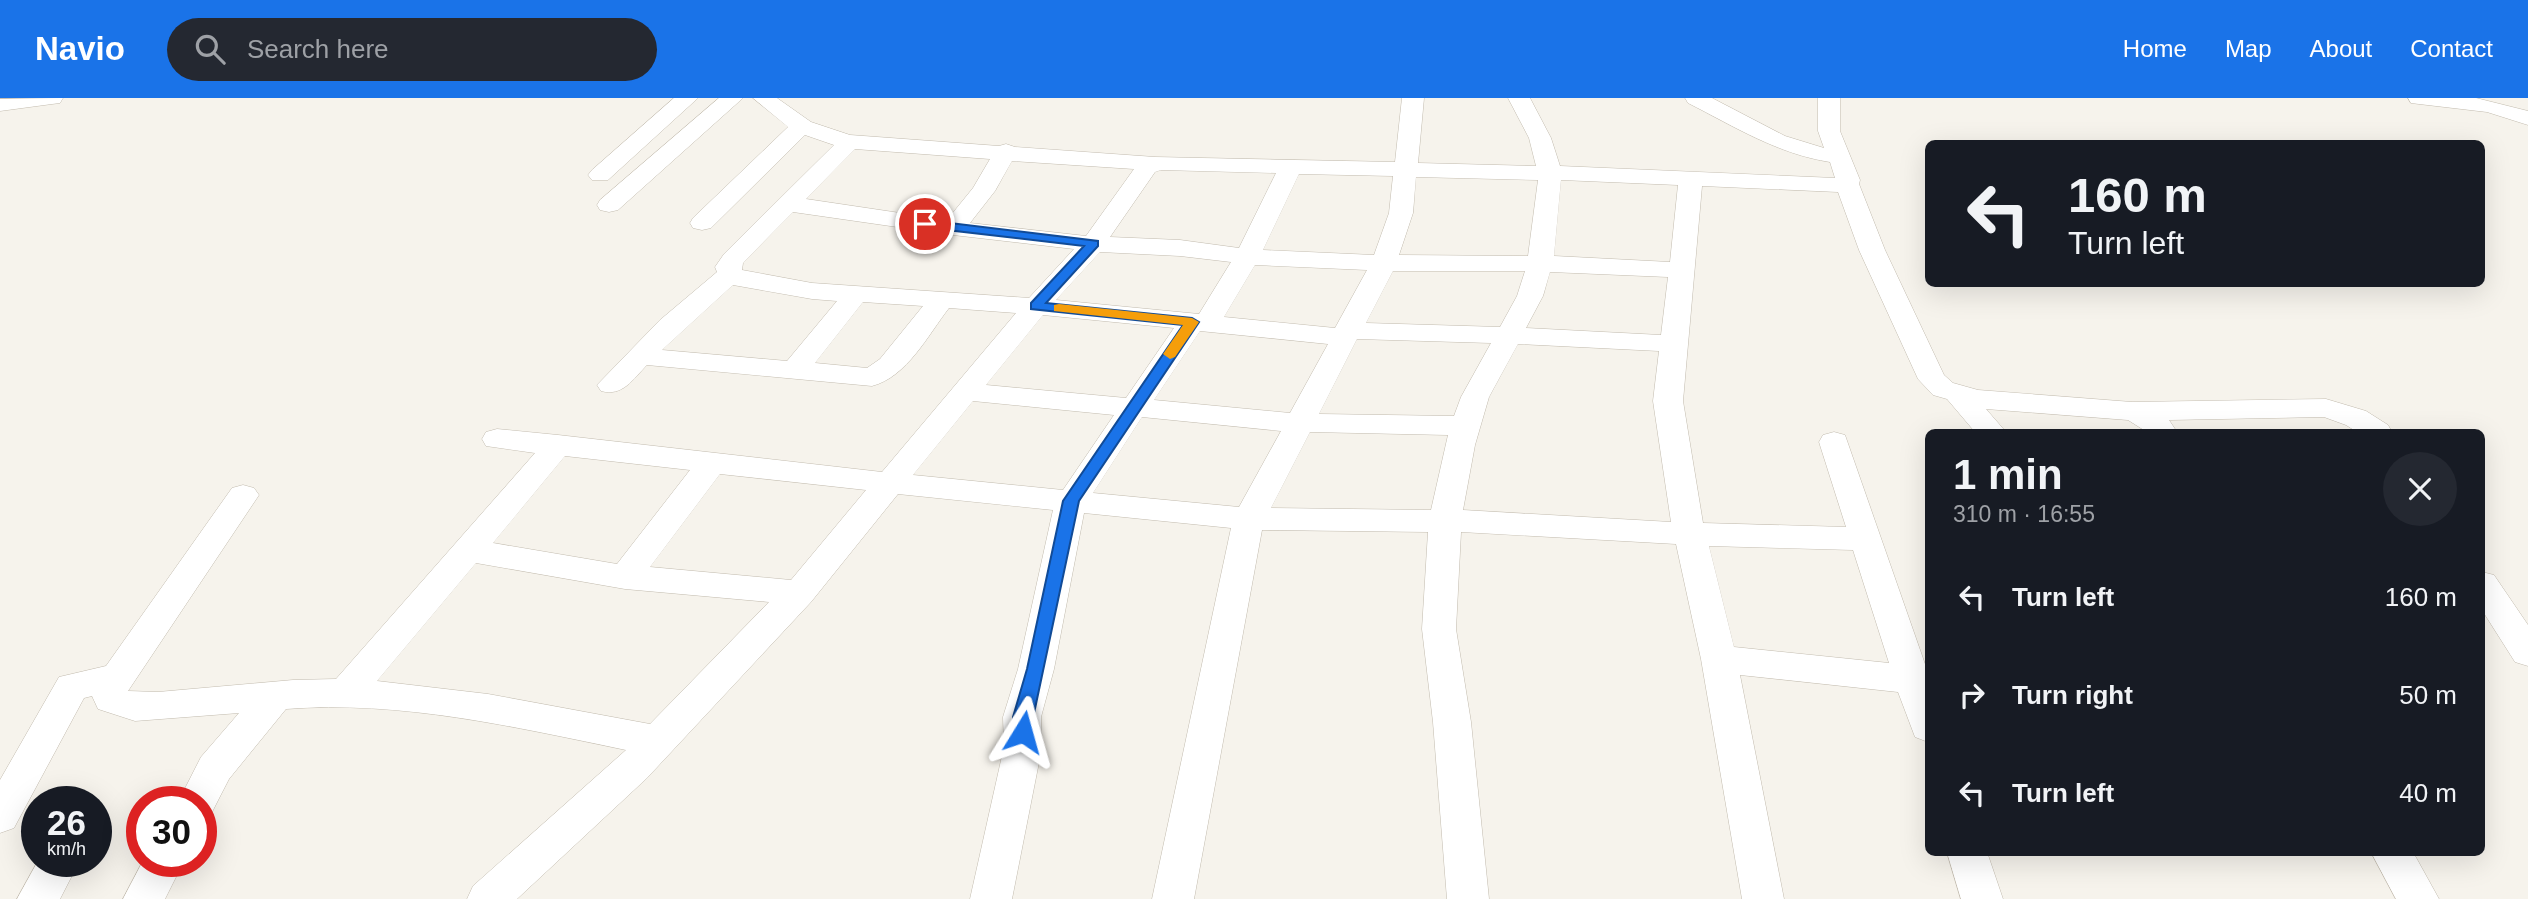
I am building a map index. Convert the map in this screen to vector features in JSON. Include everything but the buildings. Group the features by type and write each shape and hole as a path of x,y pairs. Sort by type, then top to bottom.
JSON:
{"street":[{"path":"0,105 52,98"},
{"path":"600,175 687,98"},
{"path":"609,205 732,98"},
{"path":"764,98 786,118 801,127 849,142 1006,151 1153,164 1550,173 1847,184"},
{"path":"1173,899 1213,705 1237,568 1249,519 1384,263 1401,213 1408,169 1413,98"},
{"path":"1468,899 1452,722 1439,629 1445,521 1475,397 1530,296 1540,264 1550,173 1540,138 1519,98"},
{"path":"1696,98 1777,141 1808,152 1838,156"},
{"path":"1829,98 1829,131 1872,250 1932,379 1943,389 1958,395 2131,411 2326,408 2356,418 2372,429"},
{"path":"2419,98 2492,102 2528,118"},
{"path":"702,223 801,127"},
{"path":"730,274 728,267 733,259 849,142"},
{"path":"953,228 983,191 1006,151"},
{"path":"488,899 633,767 799,593 1036,306 1093,244 1147,167 1153,164"},
{"path":"991,899 1023,747 1022,717 1036,669 1071,501 1134,409 1247,257 1290,167"},
{"path":"1691,178 1668,401 1689,534 1719,659 1763,899"},
{"path":"788,204 953,228 1093,244 1180,248 1247,257 1683,270"},
{"path":"730,274 742,279 812,291 1036,306 1200,323 1346,334 1509,335 1674,344"},
{"path":"611,385 730,274"},
{"path":"794,371 856,294"},
{"path":"640,356 861,377 882,373 941,301"},
{"path":"966,392 1298,423 1466,426"},
{"path":"1958,395 1988,429"},
{"path":"2131,411 2145,415 2157,423 2160,429"},
{"path":"497,439 1249,519 1445,521 1689,534 1866,539"},
{"path":"1834,442 1866,539 1921,680 1925,707"},
{"path":"344,695 558,446"},
{"path":"625,577 712,463"},
{"path":"243,495 118,677 110,690 111,699 135,707 315,693 396,696 485,708 658,741"},
{"path":"468,550 625,577 799,593"},
{"path":"2485,588 2528,653"},
{"path":"1719,659 1921,680"},
{"path":"0,816 72,687 118,677"},
{"path":"205,786 215,768 274,697"},
{"path":"1969,856 1982,899"},
{"path":"2393,856 2418,899"},
{"path":"144,899 156,877"}],"slow traffic":[{"path":"1059,308 1192,322 1170,354"}],"route":[{"path":"925,224 1093,244 1036,306 1192,322 1071,501 1036,669 1022,717 1023,732"}]}
